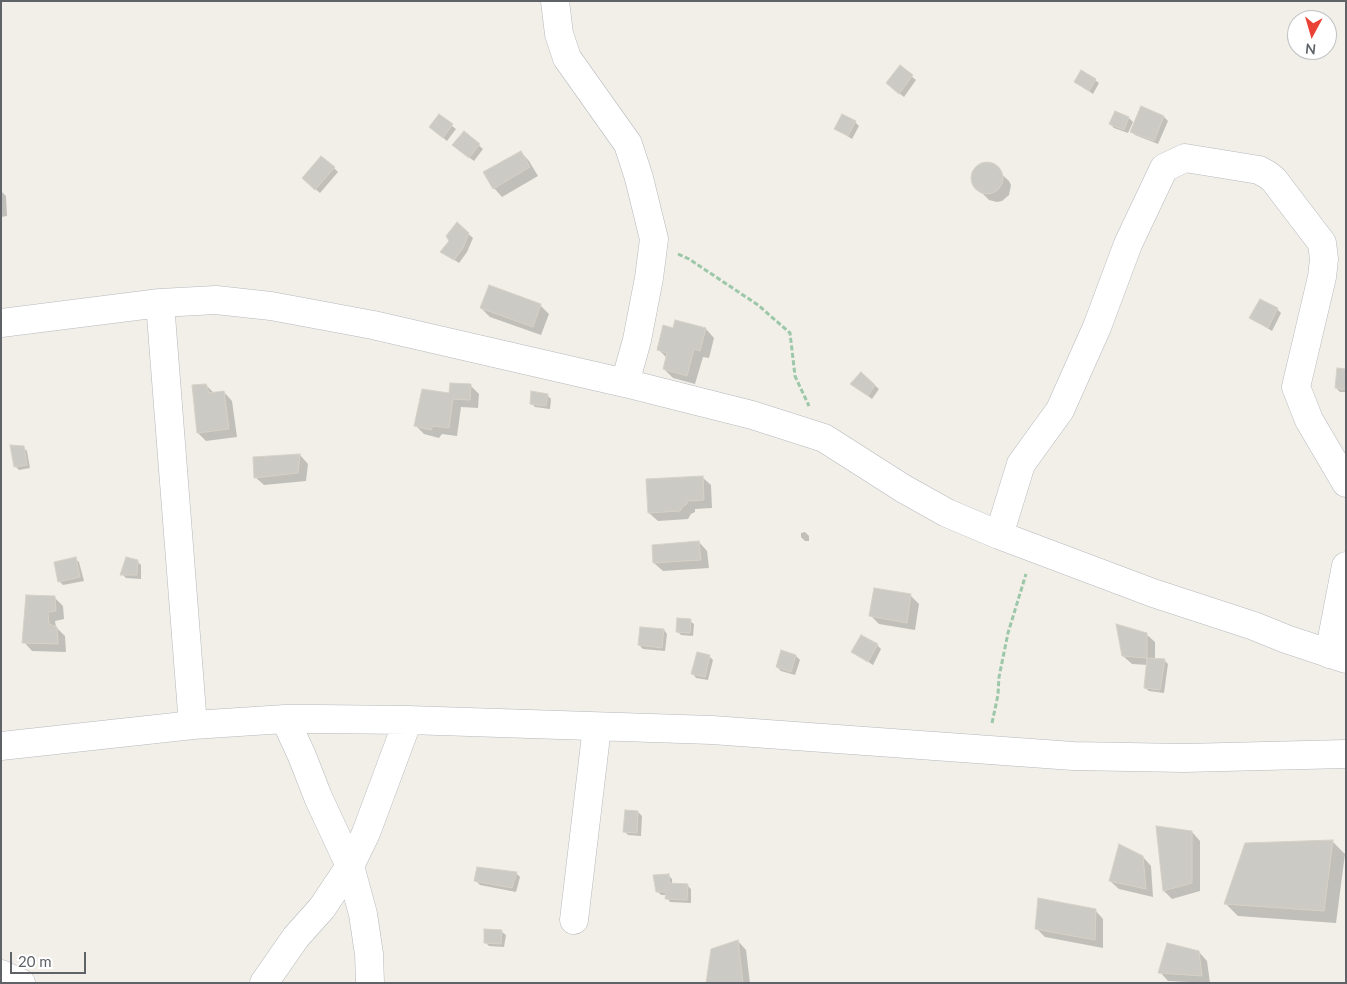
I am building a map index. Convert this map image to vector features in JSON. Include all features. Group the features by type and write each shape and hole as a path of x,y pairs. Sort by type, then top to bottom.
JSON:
{"street":[{"path":"555,1 559,34 567,58 628,144 654,239 639,331 625,383"},
{"path":"999,535 1021,464 1060,410 1097,327 1128,244 1164,168 1185,158 1259,170 1268,175 1274,180 1322,243 1324,259 1322,278 1296,388 1309,420 1346,483"},
{"path":"1,323 160,303 216,300 272,306 417,334 625,383 752,415 824,438 904,489 947,513 1033,549 1153,593 1338,656 1346,566"},
{"path":"160,303 193,725"},
{"path":"285,719 350,866 363,914 369,954 370,983"},
{"path":"1,746 193,725 285,719 408,720 712,730 1073,756 1184,758 1346,754"},
{"path":"264,983 296,937 322,908 350,866 366,833 408,720"},
{"path":"574,920 597,727"},
{"path":"1,974 21,983"}],"path":[{"path":"654,239 674,253 689,259 758,305 790,333 795,376 824,438"},
{"path":"990,750 1000,668 1008,633 1033,549"}],"building":[{"path":"900,65 913,75 899,94 886,83"},
{"path":"1081,70 1096,79 1089,91 1074,82"},
{"path":"1141,106 1164,116 1154,141 1130,132"},
{"path":"1115,111 1129,117 1124,130 1109,124"},
{"path":"439,114 453,124 443,138 429,127"},
{"path":"842,114 856,121 848,136 834,129"},
{"path":"464,131 480,144 469,158 452,145"},
{"path":"521,151 530,167 493,189 483,172"},
{"path":"321,156 335,167 315,190 302,178"},
{"path":"987,162 998,167 1003,178 998,189 987,194 976,189 971,178 976,167"},
{"path":"457,222 469,233 463,248 454,260 440,252 449,241 446,236"},
{"path":"489,285 541,304 533,327 480,308"},
{"path":"1260,299 1278,308 1268,328 1249,318"},
{"path":"675,320 706,328 700,351 694,349 687,376 663,369 667,353 657,350 663,325 673,328"},
{"path":"1337,368 1346,369 1346,390 1335,388"},
{"path":"861,372 875,385 868,396 850,384"},
{"path":"450,383 471,384 470,400 453,399 449,428 433,426 431,430 414,426 422,389 449,393"},
{"path":"206,384 209,393 224,391 229,429 197,433 192,385"},
{"path":"531,391 548,394 546,406 530,404"},
{"path":"10,445 24,446 27,465 14,467"},
{"path":"300,454 298,473 254,478 253,457"},
{"path":"703,476 704,500 687,501 687,504 680,511 648,513 646,479"},
{"path":"699,541 701,560 653,563 652,545"},
{"path":"76,557 80,577 58,582 54,562"},
{"path":"126,557 138,560 137,575 120,575"},
{"path":"874,588 911,594 907,623 869,616"},
{"path":"26,595 55,596 56,611 48,612 49,624 57,627 58,644 22,643"},
{"path":"677,618 691,619 690,633 676,632"},
{"path":"1116,624 1147,633 1147,658 1122,656"},
{"path":"640,627 664,629 662,648 638,645"},
{"path":"861,635 878,644 868,662 851,652"},
{"path":"781,650 796,655 791,672 776,667"},
{"path":"697,652 710,655 705,677 691,674"},
{"path":"1147,658 1165,659 1160,690 1144,688"},
{"path":"625,810 638,811 637,833 623,832"},
{"path":"1156,826 1192,831 1192,883 1163,891"},
{"path":"1333,840 1324,911 1224,904 1245,843"},
{"path":"1119,844 1143,856 1146,889 1109,881"},
{"path":"477,867 517,872 512,888 474,881"},
{"path":"669,874 669,883 688,884 687,900 665,899 666,892 656,892 653,875"},
{"path":"1038,898 1096,909 1095,940 1035,929"},
{"path":"484,929 502,930 501,944 484,943"},
{"path":"738,940 743,983 706,983 711,949"},
{"path":"1167,943 1199,951 1202,976 1158,973"}]}
